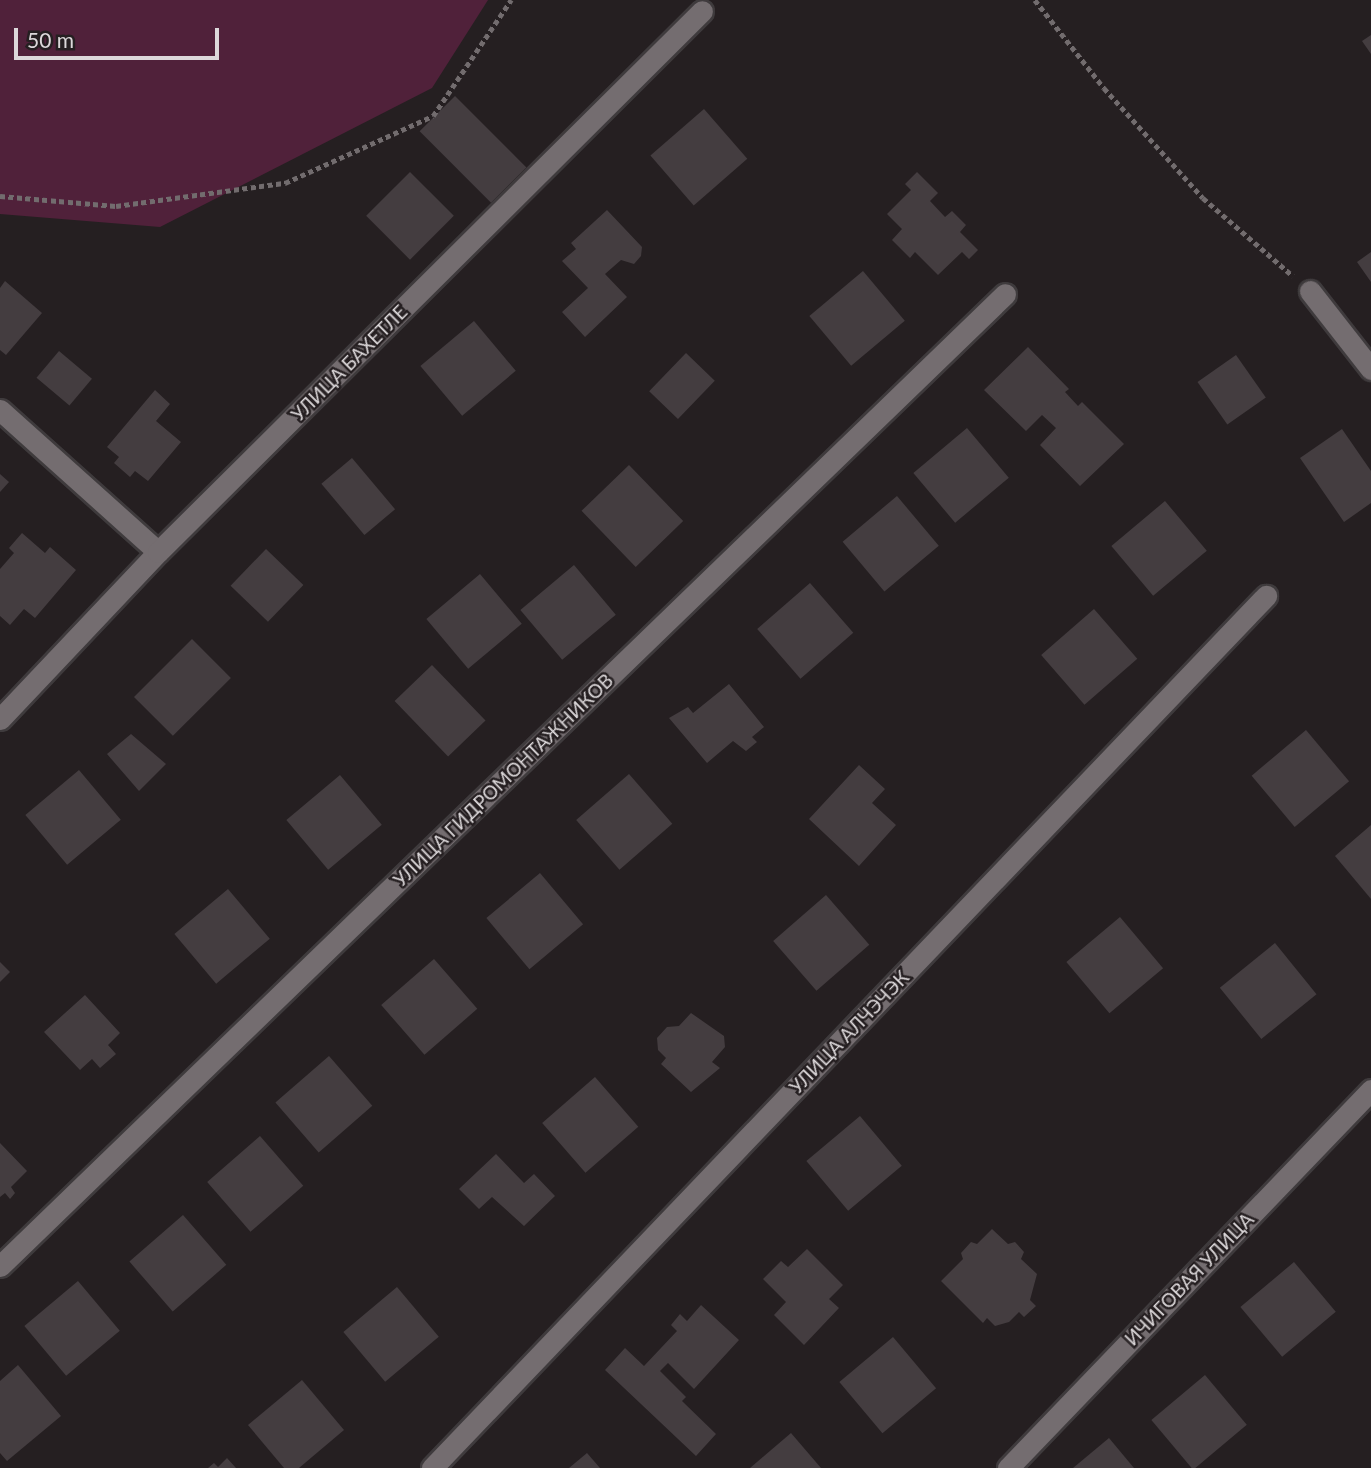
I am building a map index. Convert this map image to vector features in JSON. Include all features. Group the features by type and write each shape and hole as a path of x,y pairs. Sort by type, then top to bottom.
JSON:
{"street":[{"name":"УЛИЦА БАХЕТЛЕ","path":"0,719 158,552 702,11"},
{"path":"1310,290 1371,369"},
{"name":"УЛИЦА ГИДРОМОНТАЖНИКОВ","path":"0,1266 1006,294"},
{"path":"0,410 158,552"},
{"name":"УЛИЦА АЛЧЭЧЭК","path":"432,1468 1266,597"},
{"name":"ИЧИГОВАЯ УЛИЦА","path":"1008,1468 1371,1090"}],"path":[{"path":"0,196 116,206 285,183 433,116 511,0"},
{"path":"1034,0 1104,88 1203,198 1310,290"}],"shaded area":[{"path":"0,0 488,0 432,88 160,227 0,214"}],"building":[{"path":"1371,35 1371,54 1362,41"},
{"path":"455,96 526,167 491,203 420,131"},
{"path":"704,109 747,159 694,205 650,156"},
{"path":"410,172 454,216 410,260 366,216"},
{"path":"917,172 938,193 930,201 945,217 952,211 966,225 960,232 978,250 969,259 962,252 938,275 915,252 910,258 892,240 902,229 887,214 911,190 905,184"},
{"path":"607,210 642,247 641,256 634,264 621,260 605,274 627,297 585,337 562,312 588,288 562,261 576,249 571,243"},
{"path":"1371,252 1371,282 1357,262"},
{"path":"863,271 905,321 851,366 809,316"},
{"path":"5,281 42,313 6,355 0,350 0,288"},
{"path":"474,321 516,371 462,416 420,366"},
{"path":"1028,347 1069,389 1065,392 1078,406 1082,402 1124,444 1080,486 1040,445 1056,428 1042,415 1026,431 984,390"},
{"path":"59,351 92,379 69,405 37,378"},
{"path":"686,353 715,381 678,419 649,391"},
{"path":"1236,355 1266,398 1227,425 1197,382"},
{"path":"155,390 170,404 156,421 181,442 148,481 135,471 130,477 114,463 119,457 107,447"},
{"path":"967,428 1009,478 955,523 913,473"},
{"path":"1342,429 1371,471 1371,503 1344,522 1300,458"},
{"path":"352,458 395,509 364,535 321,484"},
{"path":"629,465 683,521 636,567 582,511"},
{"path":"0,474 9,482 0,492"},
{"path":"897,496 939,546 884,591 843,542"},
{"path":"1165,501 1207,551 1153,596 1111,546"},
{"path":"22,533 45,553 50,547 76,570 35,618 24,609 10,625 0,616 0,569 14,553 9,548"},
{"path":"266,549 303,585 268,622 231,586"},
{"path":"574,565 616,615 562,660 520,610"},
{"path":"480,574 522,624 468,669 426,619"},
{"path":"810,583 853,633 800,679 757,629"},
{"path":"1094,609 1137,659 1084,705 1041,655"},
{"path":"192,639 231,678 173,736 134,697"},
{"path":"432,665 485,720 448,757 395,701"},
{"path":"729,684 764,727 752,737 757,742 746,751 733,741 707,763 669,718 688,707 693,713"},
{"path":"1306,730 1349,781 1295,827 1252,776"},
{"path":"131,734 166,764 139,791 107,754"},
{"path":"859,765 885,789 872,803 896,825 859,866 809,819"},
{"path":"79,770 121,820 67,865 25,815"},
{"path":"629,774 672,824 619,870 576,820"},
{"path":"340,775 382,825 328,870 286,820"},
{"path":"1371,825 1371,899 1335,856"},
{"path":"540,873 583,924 529,969 486,918"},
{"path":"228,889 270,939 216,984 174,934"},
{"path":"826,895 869,945 816,991 773,941"},
{"path":"1120,917 1163,968 1109,1013 1066,962"},
{"path":"1275,943 1317,994 1261,1039 1220,988"},
{"path":"434,959 477,1009 424,1055 381,1005"},
{"path":"0,962 10,972 0,982"},
{"path":"85,995 120,1033 108,1045 116,1054 100,1068 92,1059 80,1070 44,1032"},
{"path":"691,1013 724,1036 725,1047 712,1062 720,1068 691,1092 661,1064 666,1058 658,1050 657,1038 667,1027 679,1026"},
{"path":"329,1056 372,1106 319,1152 275,1103"},
{"path":"595,1077 638,1127 585,1173 542,1123"},
{"path":"860,1116 902,1166 848,1211 806,1161"},
{"path":"260,1136 303,1186 250,1232 207,1182"},
{"path":"0,1143 27,1171 11,1187 15,1193 10,1199 5,1193 0,1197"},
{"path":"496,1154 524,1183 534,1174 555,1196 524,1226 492,1197 479,1209 459,1189"},
{"path":"183,1215 226,1265 173,1311 129,1262"},
{"path":"992,1229 1008,1244 1015,1242 1024,1252 1021,1259 1037,1274 1030,1300 1036,1306 1024,1317 1019,1312 1009,1322 995,1326 987,1318 983,1323 941,1281 963,1259 961,1253 971,1242 977,1244"},
{"path":"807,1249 843,1285 829,1299 839,1308 804,1345 774,1315 786,1302 763,1279 781,1261 788,1267"},
{"path":"1294,1262 1336,1312 1282,1357 1240,1307"},
{"path":"78,1281 120,1331 66,1376 24,1326"},
{"path":"397,1287 439,1337 385,1382 343,1332"},
{"path":"701,1305 739,1340 694,1389 668,1363 660,1371 686,1397 682,1401 716,1434 696,1456 605,1370 625,1348 644,1366 677,1331 671,1325 680,1314 687,1321"},
{"path":"893,1337 936,1388 882,1433 839,1382"},
{"path":"18,1365 61,1416 7,1461 0,1453 0,1381"},
{"path":"1205,1375 1247,1425 1195,1468 1192,1468 1151,1420"},
{"path":"302,1380 344,1430 299,1468 284,1468 248,1425"},
{"path":"791,1433 821,1468 750,1468"},
{"path":"1109,1438 1134,1468 1073,1468"},
{"path":"587,1453 600,1468 569,1468"},
{"path":"227,1458 236,1468 208,1468 214,1463 218,1467"}]}
